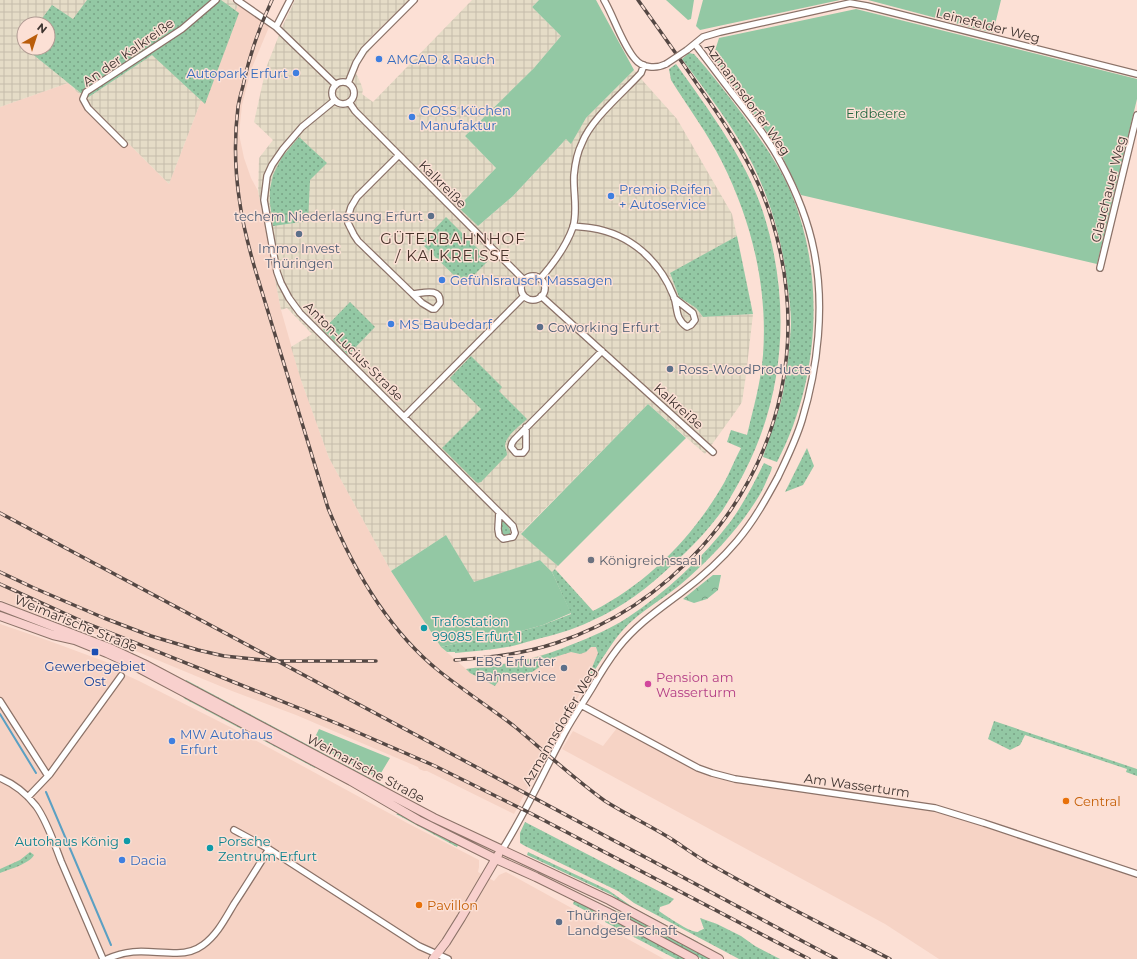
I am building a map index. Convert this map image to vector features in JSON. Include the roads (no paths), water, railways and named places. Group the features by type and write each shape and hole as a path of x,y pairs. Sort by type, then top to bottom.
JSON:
{"main road":[{"name":"Weimarische Straße","path":"0,606 112,649 144,664 434,818 614,903 719,959"},
{"name":"Weimarische Straße","path":"0,616 53,635 75,640 133,665 351,781 418,820 607,912 694,959"},
{"path":"435,957 461,918 502,850"}],"street":[{"name":"An der Kalkreiße","path":"124,144 88,108 83,99 86,92 182,29 216,0"},
{"path":"237,0 276,27 336,85"},
{"path":"276,27 290,0"},
{"path":"348,83 356,63 364,50 414,0"},
{"path":"540,278 562,251 573,226 575,210 574,176 576,159 582,141 592,125 641,73 644,65 635,59 631,54 604,0"},
{"name":"Leinefelder Weg","path":"644,65 657,68 666,64 703,37 850,4 867,6 1137,74"},
{"name":"Azmannsdorfer Weg","path":"502,850 567,728 608,662 625,640 646,619 693,583 717,562 738,540 757,515 794,442 813,374 818,326 818,286 814,251 806,219 796,193 780,160 762,132 695,44"},
{"path":"342,82 348,83 353,88 354,92 352,99 349,102 340,104 335,100 332,94 333,91 336,85 342,82"},
{"name":"Anton-Lucius-Straße","path":"335,100 302,127 283,149 272,165 267,176 264,200 274,260 281,283 289,298 300,313 404,417 499,512 513,526 515,533 513,537 503,539 499,535 499,512"},
{"name":"Kalkreiße","path":"349,102 355,111 399,156 524,280"},
{"name":"Glauchauer Weg","path":"1100,268 1137,115"},
{"path":"399,156 357,198 351,207 348,223 358,241 412,294 427,307 432,309 436,309 440,303 439,295 433,292 412,294"},
{"path":"573,226 592,228 612,233 635,244 656,265 664,277 674,298 676,311 683,324 687,327 691,325 694,320 693,313 674,298"},
{"path":"530,276 540,278 544,285 541,296 534,300 524,296 521,286 524,280 530,276"},
{"path":"404,417 524,296"},
{"name":"Kalkreiße","path":"541,296 713,452"},
{"path":"526,427 602,351"},
{"path":"28,797 48,776 121,676"},
{"path":"0,701 48,776"},
{"name":"Am Wasserturm","path":"581,705 698,768 712,773 735,779 935,808 1137,874"},
{"path":"0,778 11,783 28,797 44,820 103,959"},
{"path":"234,830 269,849 435,957 448,959"},
{"path":"107,959 117,954 136,951 186,953 202,946 219,928 269,849"}],"waterway":[{"path":"0,714 36,773"},
{"path":"46,792 111,945"}],"railway":[{"path":"272,0 251,53 239,99 236,131 236,156 241,212 255,269 328,508 360,575 373,597 403,636 439,671 514,726 570,774 605,801 665,835 732,877 890,959"},
{"path":"455,660 506,655 556,643 597,626 635,604 670,578 702,547 729,513 751,475 769,435 781,392 787,349 787,306 778,241 766,202 750,166 730,132 638,0"},
{"path":"0,513 836,959"},
{"path":"0,572 104,618 151,636 198,650 224,656 272,661 376,661"},
{"path":"0,584 86,623 336,723 435,766 530,813 809,959"}],"place":[{"name":"AMCAD & Rauch","path":"379,59"},
{"name":"Autopark Erfurt","path":"296,73"},
{"name":"GOSS Küchen Manufaktur","path":"412,117"},
{"name":"Premio Reifen + Autoservice","path":"611,196"},
{"name":"techem Niederlassung Erfurt","path":"431,216"},
{"name":"Immo Invest Thüringen","path":"299,234"},
{"name":"Gefühlsrausch Massagen","path":"442,280"},
{"name":"MS Baubedarf","path":"391,324"},
{"name":"Coworking Erfurt","path":"540,327"},
{"name":"Ross-WoodProducts","path":"670,369"},
{"name":"Königreichssaal","path":"591,560"},
{"name":"Trafostation 99085 Erfurt 1","path":"424,628"},
{"name":"Gewerbegebiet Ost","path":"95,652"},
{"name":"EBS Erfurter Bahnservice","path":"564,668"},
{"name":"Pension am Wasserturm","path":"648,684"},
{"name":"MW Autohaus Erfurt","path":"172,741"},
{"name":"Central","path":"1066,801"},
{"name":"Autohaus König","path":"127,841"},
{"name":"Porsche Zentrum Erfurt","path":"210,848"},
{"name":"Dacia","path":"122,860"},
{"name":"Pavillon","path":"419,905"},
{"name":"Thüringer Landgesellschaft","path":"559,922"}],"district":[{"name":"GÜTERBAHNHOF / KALKREISSE","path":"453,248"}],"park label":[{"name":"Erdbeere","path":"876,113"}]}
